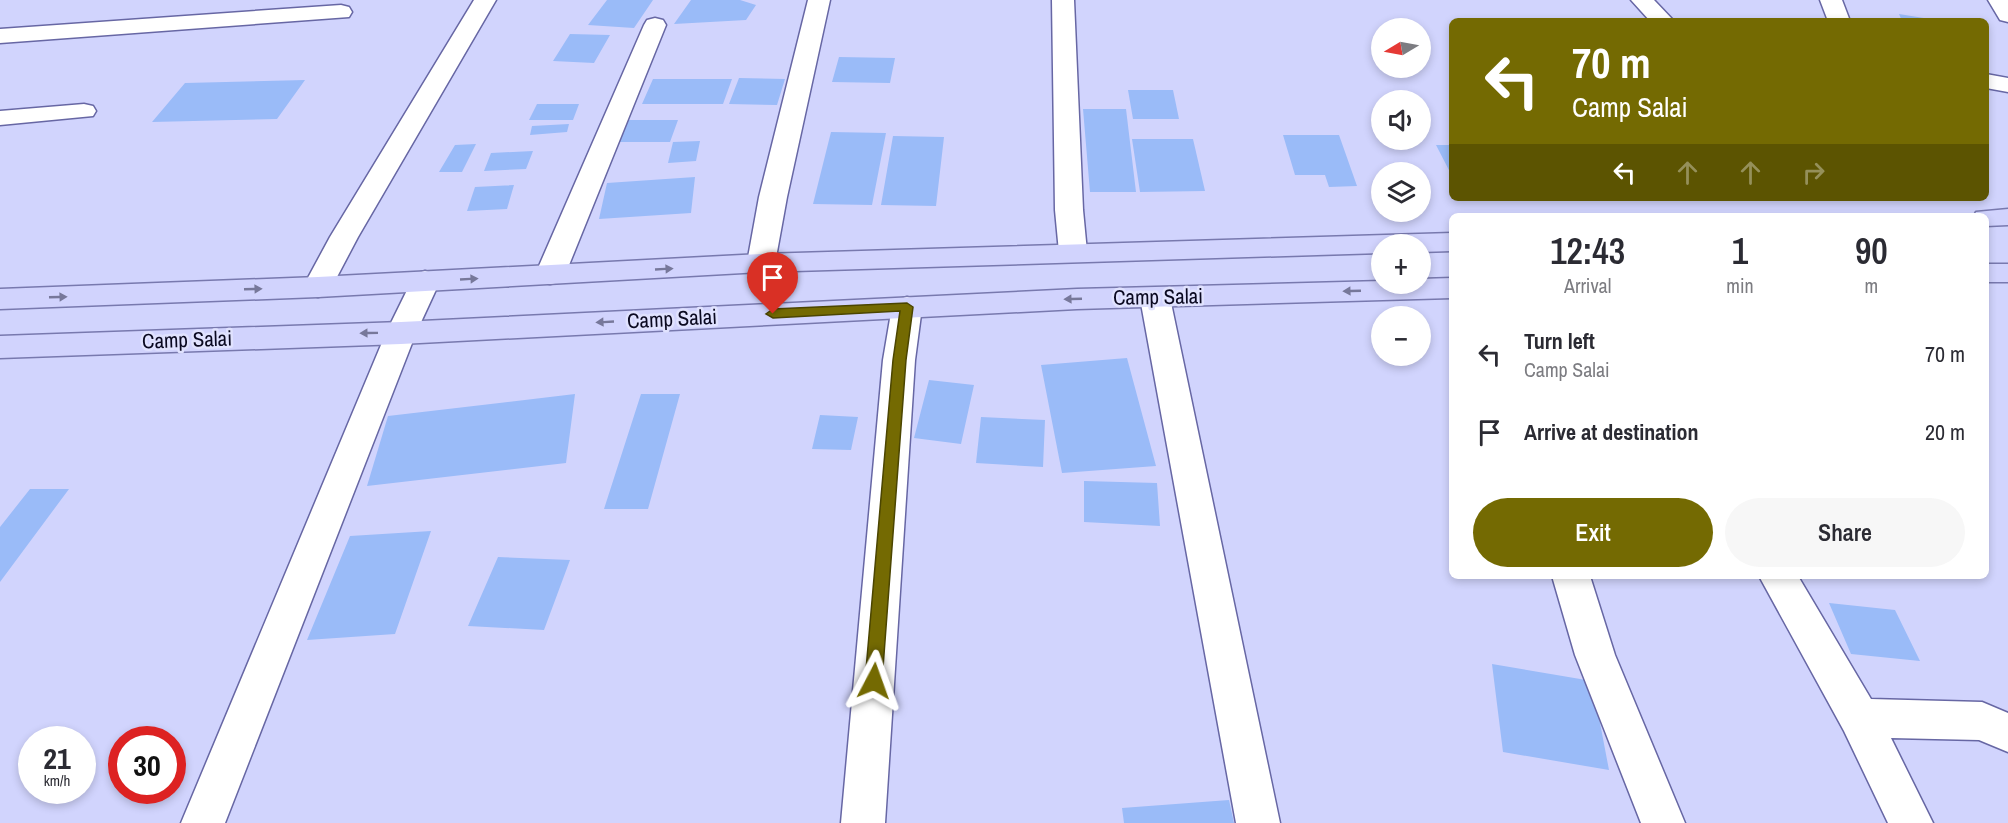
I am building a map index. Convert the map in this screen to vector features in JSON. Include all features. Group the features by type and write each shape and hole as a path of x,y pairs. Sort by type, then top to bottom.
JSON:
{"main road":[{"path":"1989,218 2008,218"},
{"path":"0,299 318,287 761,264 1073,252 1449,242"},
{"path":"1989,273 2008,273"},
{"name":"Camp Salai","path":"0,347 401,333 1077,298 1155,298 1449,288"}],"street":[{"path":"318,287 345,237 485,0"},
{"path":"761,264 766,224 812,43 819,0"},
{"path":"1063,0 1069,210 1073,252"},
{"path":"1642,0 1659,18"},
{"path":"1831,0 1838,18"},
{"path":"1999,0 2008,15"},
{"path":"0,36 341,12"},
{"path":"550,275 655,25"},
{"path":"1989,82 2008,85"},
{"path":"0,118 84,111"},
{"path":"203,823 424,281"},
{"path":"1155,298 1258,823"},
{"path":"863,823 899,360 907,307"},
{"path":"1572,579 1595,655 1662,823"},
{"path":"1780,579 1859,718 1911,823"},
{"path":"1859,718 1982,721 2008,733"}],"building":[{"path":"607,0 653,0 634,28 588,25"},
{"path":"691,0 740,0 756,5 746,20 674,24"},
{"path":"1899,14 1924,18 1901,18"},
{"path":"570,34 610,35 594,63 553,61"},
{"path":"839,57 895,58 890,83 832,82"},
{"path":"739,78 785,79 777,105 729,104"},
{"path":"653,79 732,79 723,104 642,104"},
{"path":"305,80 277,119 152,122 185,83"},
{"path":"1128,90 1173,90 1179,119 1133,119"},
{"path":"537,104 579,104 573,120 529,120"},
{"path":"1083,109 1126,109 1136,192 1090,192"},
{"path":"624,120 678,120 670,142 616,142"},
{"path":"569,124 567,132 530,135 532,126"},
{"path":"831,132 886,133 872,205 813,204"},
{"path":"1283,135 1339,135 1357,186 1329,187 1325,175 1295,175"},
{"path":"893,136 944,137 936,206 881,205"},
{"path":"1132,139 1193,139 1205,191 1140,192"},
{"path":"700,141 696,161 668,163 673,142"},
{"path":"476,144 462,172 439,172 455,145"},
{"path":"1436,145 1449,145 1449,170"},
{"path":"533,151 526,169 484,171 491,153"},
{"path":"695,177 691,213 599,219 607,183"},
{"path":"514,185 507,209 467,211 475,187"},
{"path":"1127,358 1156,466 1062,473 1041,365"},
{"path":"929,380 974,385 961,444 914,438"},
{"path":"575,394 566,463 367,486 388,416"},
{"path":"641,394 680,394 648,509 604,509"},
{"path":"820,415 858,417 851,450 812,449"},
{"path":"981,417 1045,420 1043,467 976,463"},
{"path":"1084,481 1157,483 1160,526 1084,522"},
{"path":"30,489 69,489 0,582 0,527"},
{"path":"431,531 395,634 307,640 350,536"},
{"path":"498,557 570,560 544,630 468,626"},
{"path":"1829,603 1895,610 1920,661 1851,654"},
{"path":"1492,664 1592,681 1609,770 1503,752"},
{"path":"1229,800 1234,823 1124,823 1122,808"}],"route":[{"path":"773,314 907,307 899,360 874,681"}]}
